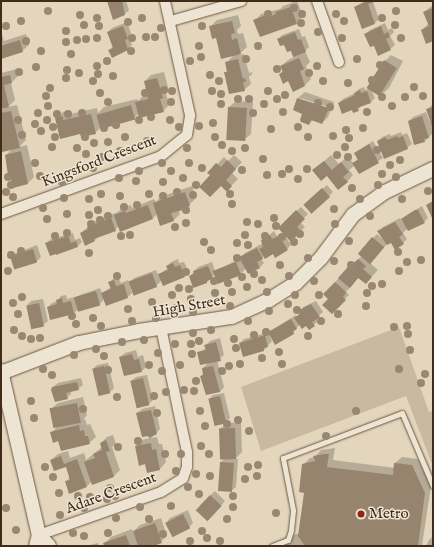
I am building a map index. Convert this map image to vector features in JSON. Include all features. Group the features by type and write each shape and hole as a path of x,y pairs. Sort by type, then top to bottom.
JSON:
{"street":[{"name":"Kingsford Crescent","path":"1,214 161,156 187,135 190,115 171,21 165,1"},
{"path":"171,21 242,1"},
{"path":"317,1 339,62"},
{"name":"High Street","path":"1,372 79,343 232,317 269,300 296,283 321,258 353,215 385,192 433,169"},
{"name":"Adare Crescent","path":"38,541 161,492 183,478 188,467 187,452 161,328"},
{"path":"1,372 38,541 49,546"}],"lane":[{"path":"272,546 288,540 291,530 293,510 283,458 402,413 433,486"}],"shaded area":[{"path":"399,327 429,412 433,411 433,467 406,396 261,451 241,387"}],"building":[{"path":"107,1 122,1 125,15 113,20"},
{"path":"367,1 377,1 368,4 375,24 362,29 354,7"},
{"path":"291,7 297,24 260,37 253,20 266,15 267,18 276,14 275,12"},
{"path":"433,8 433,41 426,44 421,30 429,26 423,12"},
{"path":"232,21 235,33 231,34 232,40 237,38 241,54 221,59 216,38 212,39 209,26"},
{"path":"123,26 128,39 125,40 128,50 112,58 108,50 113,48 107,32"},
{"path":"381,26 384,34 388,32 390,37 386,39 391,50 378,56 374,46 370,47 364,34"},
{"path":"295,32 298,40 301,39 306,52 293,57 291,51 287,52 284,45 280,46 277,39"},
{"path":"20,40 23,52 1,59 1,46"},
{"path":"299,58 304,69 300,71 305,86 293,92 288,81 283,84 279,74 283,72 280,66"},
{"path":"238,59 243,79 245,78 246,82 243,82 245,91 229,94 224,72 227,72 225,62"},
{"path":"384,60 397,68 379,96 367,88"},
{"path":"10,75 12,83 4,85 9,107 1,109 1,77"},
{"path":"157,78 163,98 160,99 164,112 139,118 135,102 148,99 144,81"},
{"path":"360,90 361,93 367,91 371,103 357,108 359,111 353,113 352,110 342,114 338,103 355,95 354,93"},
{"path":"297,98 329,108 322,124 311,120 309,125 301,122 300,120 302,114 293,110"},
{"path":"131,105 135,119 101,129 96,115"},
{"path":"228,107 247,108 245,141 226,140"},
{"path":"433,107 433,129 426,109"},
{"path":"11,111 20,148 2,152 1,113"},
{"path":"91,114 96,134 81,137 80,134 60,139 55,118 63,116 63,120"},
{"path":"422,116 429,138 424,139 425,142 414,145 408,121"},
{"path":"397,136 398,138 403,136 408,149 384,159 377,141 386,137 387,140"},
{"path":"369,144 379,163 359,174 352,163 358,160 354,153"},
{"path":"21,151 28,184 13,188 10,175 8,175 5,155"},
{"path":"227,160 236,169 226,180 232,186 227,192 221,186 210,197 199,187 210,175 207,173 216,163 221,167"},
{"path":"324,161 332,170 341,162 349,172 343,177 348,182 338,190 327,176 321,181 312,170"},
{"path":"322,188 330,197 311,214 303,205"},
{"path":"185,192 190,206 182,208 183,210 171,213 174,221 160,226 153,203"},
{"path":"433,201 433,220 426,205"},
{"path":"148,205 153,219 120,232 114,215 125,211 126,213"},
{"path":"296,210 305,219 297,227 301,231 291,242 278,228"},
{"path":"415,210 418,210 425,223 408,231 401,219"},
{"path":"111,218 116,231 94,239 95,241 85,246 80,233 88,229 87,227"},
{"path":"395,222 403,234 399,237 404,244 395,250 391,243 387,245 377,231"},
{"path":"270,235 272,239 279,236 288,250 275,258 273,254 265,259 259,249 263,247 261,240"},
{"path":"68,236 71,243 76,241 78,247 50,256 45,243"},
{"path":"372,237 384,247 370,264 358,254"},
{"path":"257,248 263,259 257,262 260,268 248,274 239,257"},
{"path":"33,249 37,262 14,269 10,256"},
{"path":"358,259 366,266 363,269 372,277 366,284 358,278 350,288 338,278"},
{"path":"236,262 241,275 218,284 213,271"},
{"path":"173,263 175,267 180,265 185,277 163,286 158,274 168,270 166,266"},
{"path":"208,266 213,278 207,281 207,283 193,288 189,276 194,274 193,271"},
{"path":"152,273 157,287 134,296 129,282"},
{"path":"114,280 116,286 124,284 128,298 106,306 101,293 111,289 108,282"},
{"path":"335,282 346,293 343,297 346,300 332,314 322,305 328,299 323,294"},
{"path":"96,291 100,305 78,312 74,297"},
{"path":"62,298 63,303 71,301 74,314 50,320 47,307 57,304 56,300"},
{"path":"39,303 44,326 31,329 26,306"},
{"path":"311,304 320,317 312,322 315,326 309,330 306,326 302,329 294,318 300,314 298,311"},
{"path":"291,319 297,329 293,331 294,334 275,345 268,332"},
{"path":"265,335 268,347 264,348 264,351 243,357 239,343"},
{"path":"216,342 221,361 200,365 197,352 206,350 204,345"},
{"path":"132,354 134,360 139,359 142,372 124,376 119,357"},
{"path":"104,366 110,393 99,396 92,369"},
{"path":"213,366 220,392 206,395 200,376 203,375 202,368"},
{"path":"143,378 149,405 137,408 130,381"},
{"path":"77,382 79,390 66,393 68,399 55,402 51,390 52,387"},
{"path":"220,396 226,423 215,426 208,399"},
{"path":"77,403 81,423 53,428 50,408"},
{"path":"151,410 157,434 149,438 148,436 142,437 136,413"},
{"path":"79,425 80,431 84,430 85,436 88,436 90,444 61,451 58,441 53,443 50,432"},
{"path":"235,428 236,459 220,460 219,429"},
{"path":"106,440 110,451 106,452 114,477 92,485 84,462 95,458 93,454 102,450 100,443"},
{"path":"151,443 152,450 156,449 160,470 147,473 145,464 139,466 135,446"},
{"name":"Metro","path":"329,454 327,467 393,475 394,463 412,465 425,493 418,546 305,546 298,536 304,493 299,492 302,464 315,461 313,456"},
{"path":"61,456 64,464 77,459 87,487 69,494 65,481 70,480 66,467 54,471 50,460"},
{"path":"220,462 234,463 232,492 218,491"},
{"path":"210,495 222,506 207,521 196,510"},
{"path":"183,514 190,528 172,537 165,523"},
{"path":"155,523 162,543 153,546 138,546 133,531"},
{"path":"126,535 130,546 101,546 104,545 103,543"}],"place":[{"name":"Metro","path":"361,514"}]}
